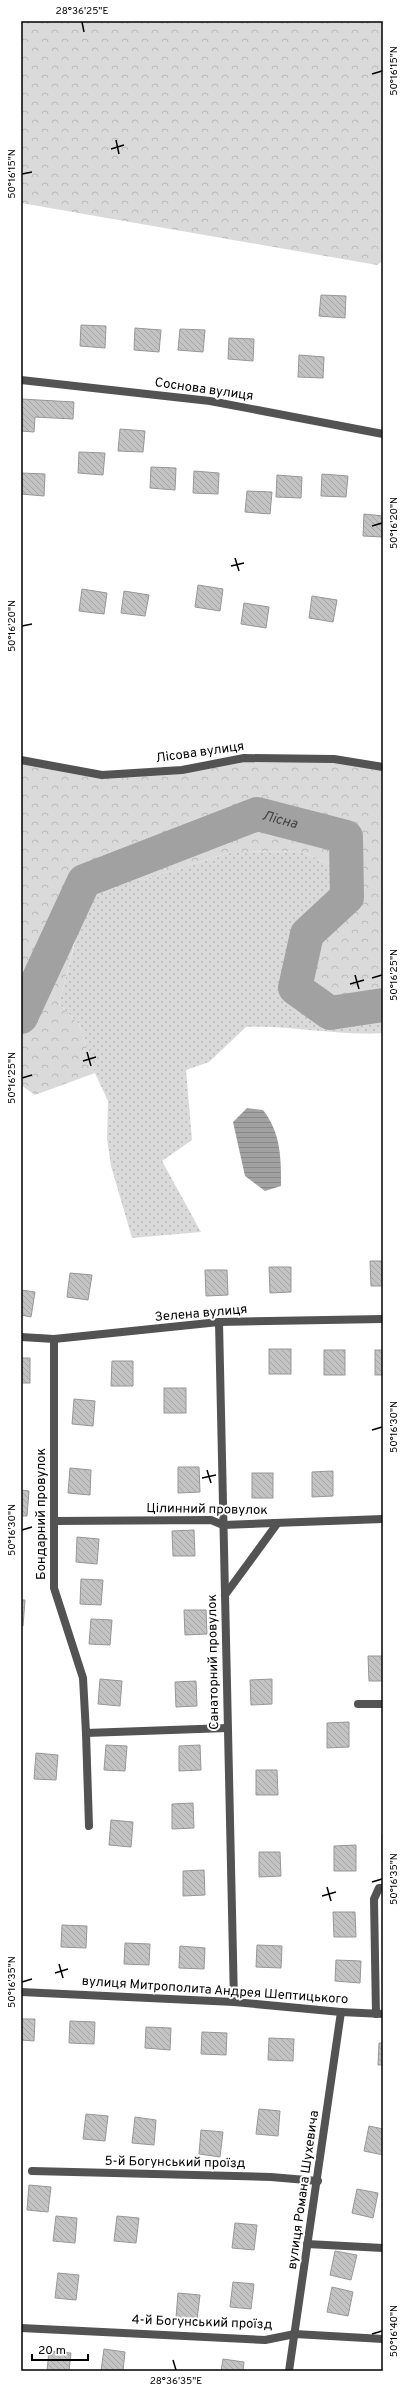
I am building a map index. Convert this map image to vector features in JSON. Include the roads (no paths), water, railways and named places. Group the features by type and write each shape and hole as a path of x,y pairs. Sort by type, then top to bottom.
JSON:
{"street":[{"name":"Соснова вулиця","path":"21,380 210,401 383,434"},
{"name":"Лісова вулиця","path":"21,760 102,775 182,770 244,758 334,759 383,767"},
{"name":"Зелена вулиця","path":"21,1337 54,1340 219,1322 383,1319"},
{"name":"Санаторний провулок","path":"219,1322 234,2002"},
{"name":"Бондарний провулок","path":"54,1340 54,1588 83,1678 88,1826"},
{"name":"Цілинний провулок","path":"54,1521 211,1520 223,1525 383,1519"},
{"path":"225,1595 277,1524"},
{"path":"358,1704 383,1704"},
{"path":"86,1733 227,1728"},
{"path":"380,2014 374,1899 379,1888 383,1888"},
{"name":"вулиця Митрополита Андрея Шептицького","path":"21,1992 234,2002 341,2012 380,2014"},
{"name":"вулиця Романа Шухевича","path":"290,2371 341,2012"},
{"name":"5-й Богунський проїзд","path":"32,2171 271,2177 318,2181"},
{"path":"307,2244 383,2248"},
{"name":"4-й Богунський проїзд","path":"21,2328 265,2340 295,2334 383,2339"}],"waterway":[{"name":"Лісна","path":"21,1017 84,881 257,814 346,837 347,897 307,934 295,988 330,1013 383,1005"}]}
